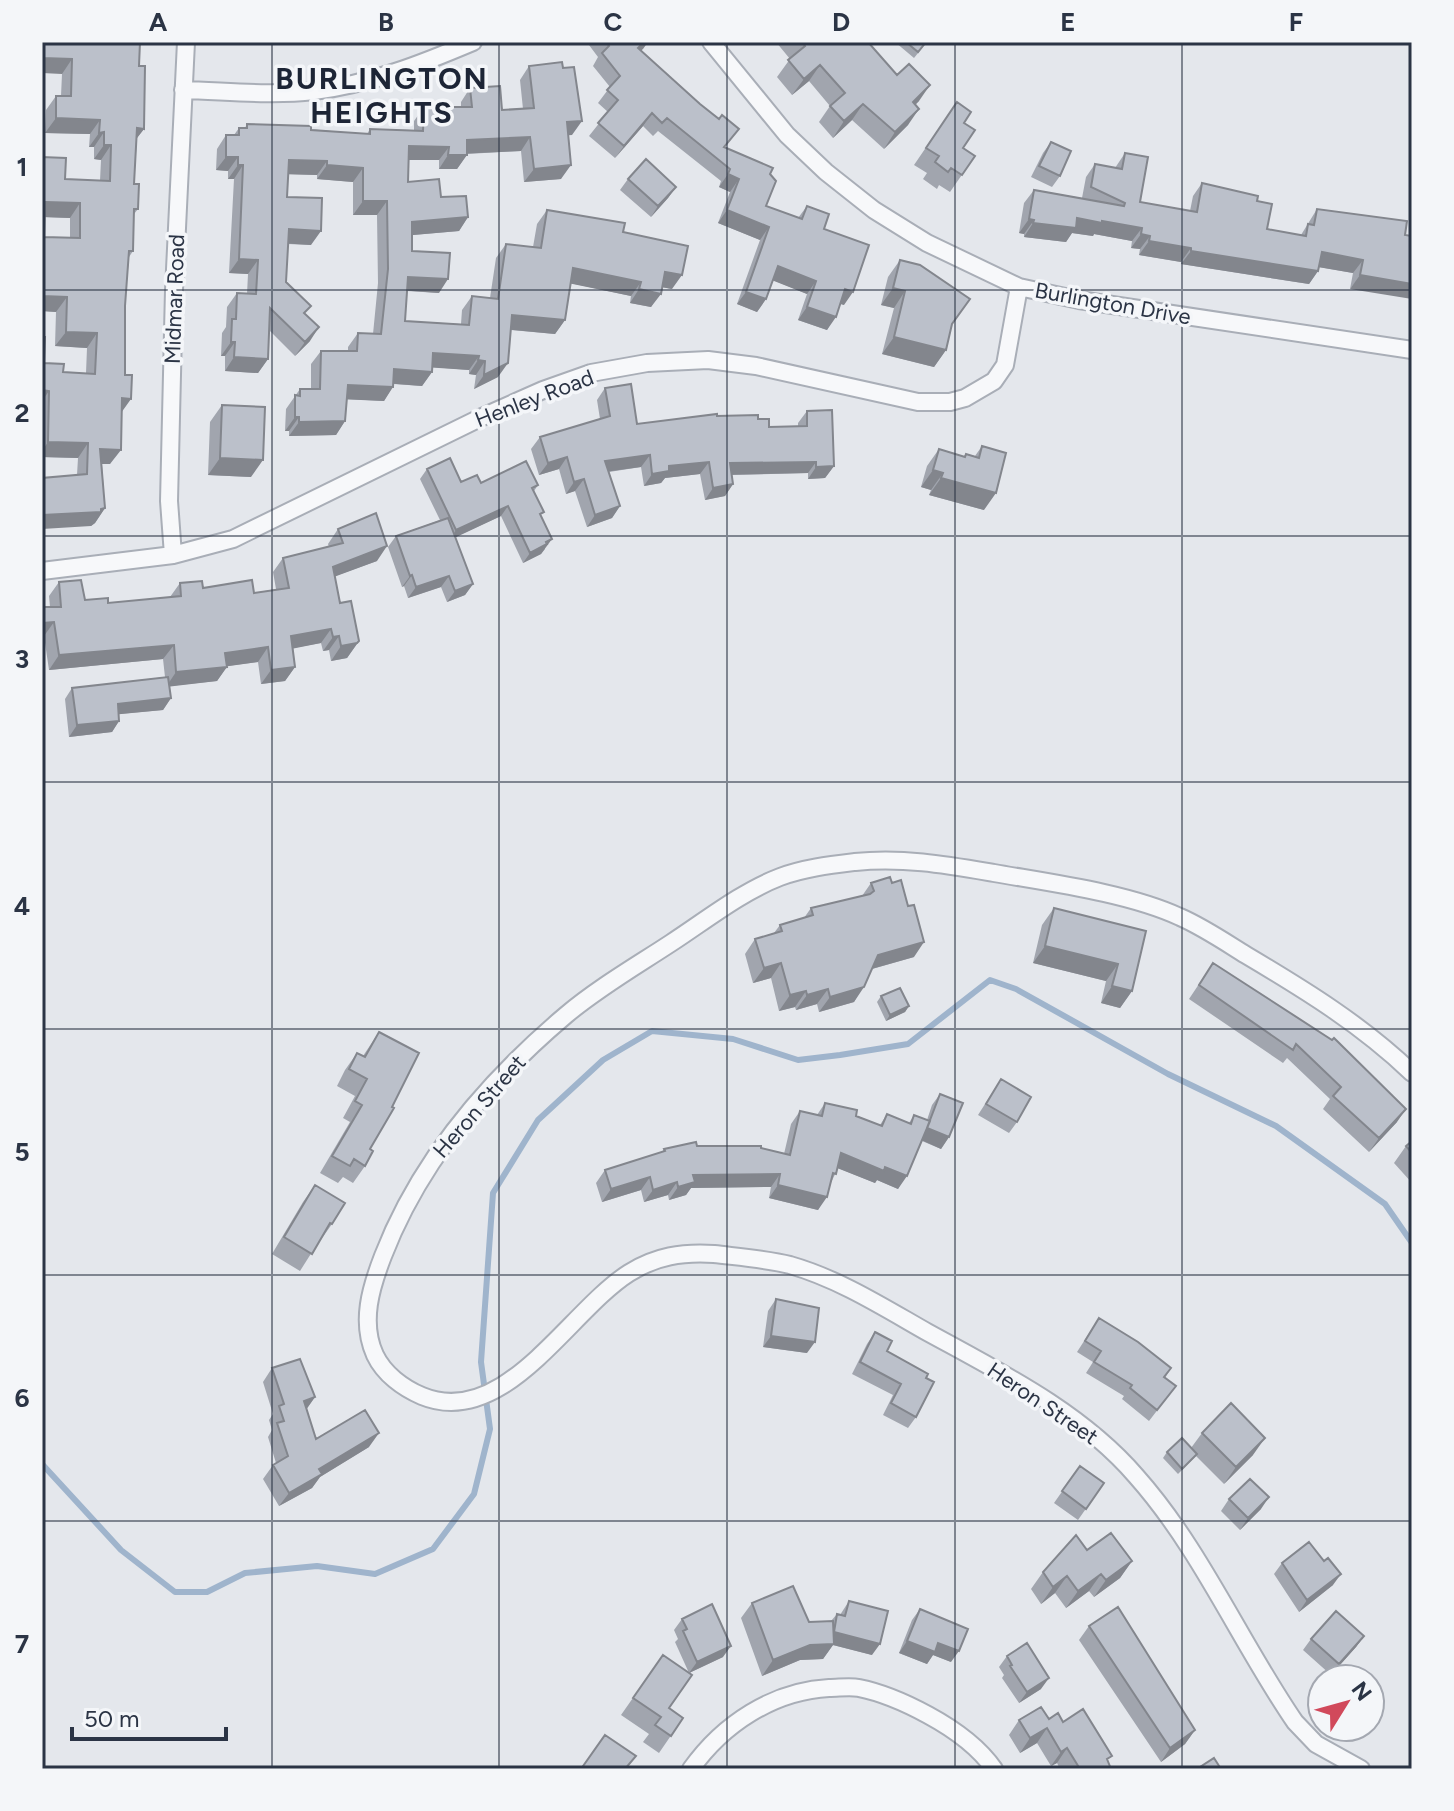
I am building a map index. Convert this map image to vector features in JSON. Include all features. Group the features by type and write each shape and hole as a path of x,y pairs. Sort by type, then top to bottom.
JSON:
{"street":[{"name":"Midmar Road","path":"173,555 169,501 173,320 186,42"},
{"path":"183,90 276,92 340,87 396,74 473,42"},
{"name":"Burlington Drive","path":"711,42 787,135 826,172 874,210 927,243 1019,287 1079,300 1412,350"},
{"name":"Henley Road","path":"42,571 173,555 233,539 480,418 591,373 647,363 708,360 756,366 918,402 950,402 965,398 994,381 1005,365 1019,287"},
{"name":"Heron Street","path":"1361,1769 1316,1744 1295,1722 1169,1518 1136,1475 1103,1442 997,1370 824,1278 787,1264 716,1255 677,1254 657,1259 632,1271 607,1289 514,1378 494,1390 457,1404 418,1394 392,1378 375,1355 367,1325 371,1289 398,1217 435,1154 483,1096 569,1013 736,901 777,878 812,869 861,861 920,860 1055,884 1177,915 1327,1003 1412,1073"},
{"path":"691,1769 707,1747 773,1699 805,1689 856,1687 902,1700 948,1725 994,1769"}],"building":[{"path":"42,42 140,42 139,66 145,66 144,129 137,128 134,184 139,184 138,209 134,209 133,251 129,251 125,306 125,375 132,375 131,399 122,398 121,450 100,449 105,508 101,512 42,515 42,478 87,474 88,443 48,442 49,391 42,390 42,337 45,337 44,363 64,364 63,372 95,374 97,333 66,332 67,297 42,296 42,157 66,158 65,179 110,181 111,145 104,145 104,132 99,133 100,120 56,118 56,96 71,96 72,59 42,58","holes":["45,202 80,203 80,238 44,237"]},
{"path":"606,42 644,42 638,48 700,104 719,119 722,115 739,129 724,147 773,168 770,174 776,181 766,206 802,219 807,206 829,214 824,229 869,245 853,292 845,289 836,317 807,307 816,281 778,266 766,299 746,292 769,227 727,210 739,179 728,174 730,169 667,118 662,123 652,113 624,146 598,123 618,100 607,90 620,76 602,53 609,46"},
{"path":"802,42 868,42 897,75 909,64 930,85 913,102 919,109 895,132 863,104 844,121 830,106 845,93 820,65 804,79 788,60 805,46"},
{"path":"906,42 926,42 918,52"},
{"path":"562,62 563,68 574,67 582,121 567,122 571,165 534,169 530,137 467,140 467,155 448,155 449,147 409,146 408,182 439,179 441,197 466,196 468,217 412,222 412,251 450,253 448,279 408,277 405,321 469,325 472,296 498,299 506,244 541,248 547,210 625,223 623,232 688,246 682,275 665,272 661,294 639,289 641,282 573,268 565,320 512,315 508,363 484,375 485,361 478,360 479,356 433,353 432,372 394,369 393,387 348,385 345,421 299,422 299,417 295,417 295,395 300,396 300,389 320,389 321,351 357,351 358,333 381,334 388,269 387,201 363,201 363,168 327,165 327,161 289,160 287,197 322,198 321,231 289,229 286,282 311,306 304,313 319,327 305,342 270,308 268,359 234,357 232,319 236,319 237,293 256,294 258,260 239,259 243,165 238,165 238,157 226,157 226,135 239,135 239,128 247,128 247,124 311,126 311,130 370,134 370,129 423,131 424,107 472,107 470,88 500,86 502,110 534,108 529,66"},
{"path":"957,102 971,112 964,123 975,130 963,148 975,156 962,175 951,168 948,172 935,162 939,156 926,148"},
{"path":"1051,142 1071,151 1060,176 1039,166"},
{"path":"1125,153 1148,157 1140,202 1197,212 1202,183 1258,196 1257,201 1272,204 1267,229 1306,236 1308,224 1314,225 1317,209 1407,221 1405,235 1412,236 1412,284 1360,275 1363,260 1322,252 1318,271 1191,251 1191,248 1149,241 1150,236 1141,234 1142,228 1077,218 1076,228 1033,223 1034,220 1029,219 1034,190 1124,206 1125,203 1091,187 1095,164 1122,169"},
{"path":"646,159 676,187 658,206 628,179"},
{"path":"900,260 920,265 970,299 952,324 946,350 894,337 905,291 893,288"},
{"path":"631,384 637,424 717,414 758,415 758,419 769,419 769,427 807,426 807,411 832,410 834,466 816,467 816,462 730,463 733,484 713,488 709,462 669,466 669,471 652,474 650,455 605,461 620,506 595,515 584,479 574,482 567,457 548,463 540,437 610,416 605,388"},
{"path":"222,405 265,407 263,460 220,458"},
{"path":"982,446 1006,453 996,493 941,478 943,473 933,470 939,449 979,458"},
{"path":"450,458 461,482 477,475 481,483 526,461 538,485 532,488 544,512 540,514 552,539 530,553 508,506 456,530 427,469"},
{"path":"376,513 387,546 333,567 340,603 351,601 359,641 341,646 339,636 333,637 331,629 291,636 295,667 271,670 268,647 225,653 227,667 176,672 174,645 59,655 54,622 42,623 42,607 61,607 59,582 81,580 85,600 108,598 108,603 181,596 180,583 202,581 203,588 252,580 254,593 289,588 283,558 343,543 338,529"},
{"path":"448,518 473,584 455,591 449,576 416,587 396,536"},
{"path":"168,677 171,698 118,704 119,721 77,725 72,688"},
{"path":"890,877 892,883 901,880 908,906 914,905 924,942 878,955 864,987 830,997 828,989 807,995 806,991 790,995 781,963 764,968 755,939 782,931 780,925 813,915 811,908 870,894 874,891 871,883"},
{"path":"1054,908 1146,931 1132,991 1112,986 1118,964 1045,946"},
{"path":"1213,963 1332,1040 1334,1038 1406,1109 1379,1138 1333,1096 1341,1087 1296,1044 1293,1050 1199,985"},
{"path":"900,988 909,1006 890,1015 881,996"},
{"path":"379,1032 419,1053 394,1108 370,1149 373,1151 365,1166 354,1159 350,1166 332,1156 362,1105 355,1101 367,1079 349,1069 357,1053 365,1057"},
{"path":"1001,1079 1031,1097 1017,1122 986,1104"},
{"path":"940,1094 963,1103 949,1137 927,1128"},
{"path":"825,1103 857,1110 856,1116 882,1126 887,1114 911,1124 914,1115 930,1121 907,1176 885,1167 884,1171 841,1153 827,1197 778,1185 780,1174 693,1175 695,1182 678,1187 677,1182 653,1190 650,1177 611,1189 605,1170 664,1149 696,1142 697,1146 761,1146 790,1155 800,1111 822,1116"},
{"path":"315,1185 345,1203 312,1254 284,1237"},
{"path":"776,1299 819,1308 815,1342 771,1336"},
{"path":"1099,1318 1138,1342 1171,1368 1164,1377 1176,1386 1157,1410 1130,1388 1132,1385 1094,1362 1101,1351 1085,1341"},
{"path":"875,1332 892,1341 887,1351 928,1374 926,1378 934,1382 916,1417 891,1403 901,1384 860,1362"},
{"path":"300,1359 315,1397 304,1401 316,1439 365,1410 379,1433 319,1469 322,1474 289,1493 273,1465 288,1456 277,1423 284,1421 279,1406 284,1404 272,1368"},
{"path":"1231,1403 1265,1438 1236,1467 1202,1433"},
{"path":"1182,1438 1197,1454 1182,1469 1167,1452"},
{"path":"1080,1466 1104,1483 1086,1509 1062,1491"},
{"path":"1250,1479 1269,1497 1248,1518 1229,1499"},
{"path":"1111,1533 1132,1561 1106,1580 1101,1574 1078,1591 1067,1576 1053,1587 1043,1572 1076,1535 1087,1550"},
{"path":"1309,1542 1324,1561 1328,1558 1341,1574 1307,1600 1282,1563"},
{"path":"793,1586 809,1622 833,1621 834,1644 810,1645 773,1660 752,1603"},
{"path":"849,1601 888,1611 880,1644 834,1632 837,1614 845,1616"},
{"path":"712,1604 731,1646 697,1662 683,1631 687,1629 682,1619"},
{"path":"1118,1607 1195,1730 1170,1748 1089,1626"},
{"path":"920,1609 968,1629 959,1651 938,1643 935,1652 907,1641"},
{"path":"1336,1611 1364,1636 1340,1663 1311,1639"},
{"path":"1027,1643 1049,1678 1027,1692 1007,1656"},
{"path":"663,1655 692,1675 669,1708 683,1718 671,1736 655,1725 661,1717 633,1698"},
{"path":"1041,1707 1049,1719 1058,1713 1063,1722 1083,1709 1112,1756 1107,1759 1111,1769 1080,1769 1067,1748 1061,1752 1047,1728 1030,1738 1019,1720"},
{"path":"605,1735 636,1756 625,1769 581,1769"},
{"path":"1214,1758 1221,1769 1197,1769"}],"waterway":[{"path":"42,1464 121,1550 175,1592 207,1592 245,1573 317,1566 375,1574 433,1549 474,1494 490,1429 481,1362 493,1193 538,1120 603,1060 652,1031 733,1039 798,1060 840,1055 908,1044 990,980 1016,989 1168,1074 1276,1126 1385,1204 1412,1243"}],"district":[{"name":"BURLINGTON HEIGHTS","path":"382,96"}]}
